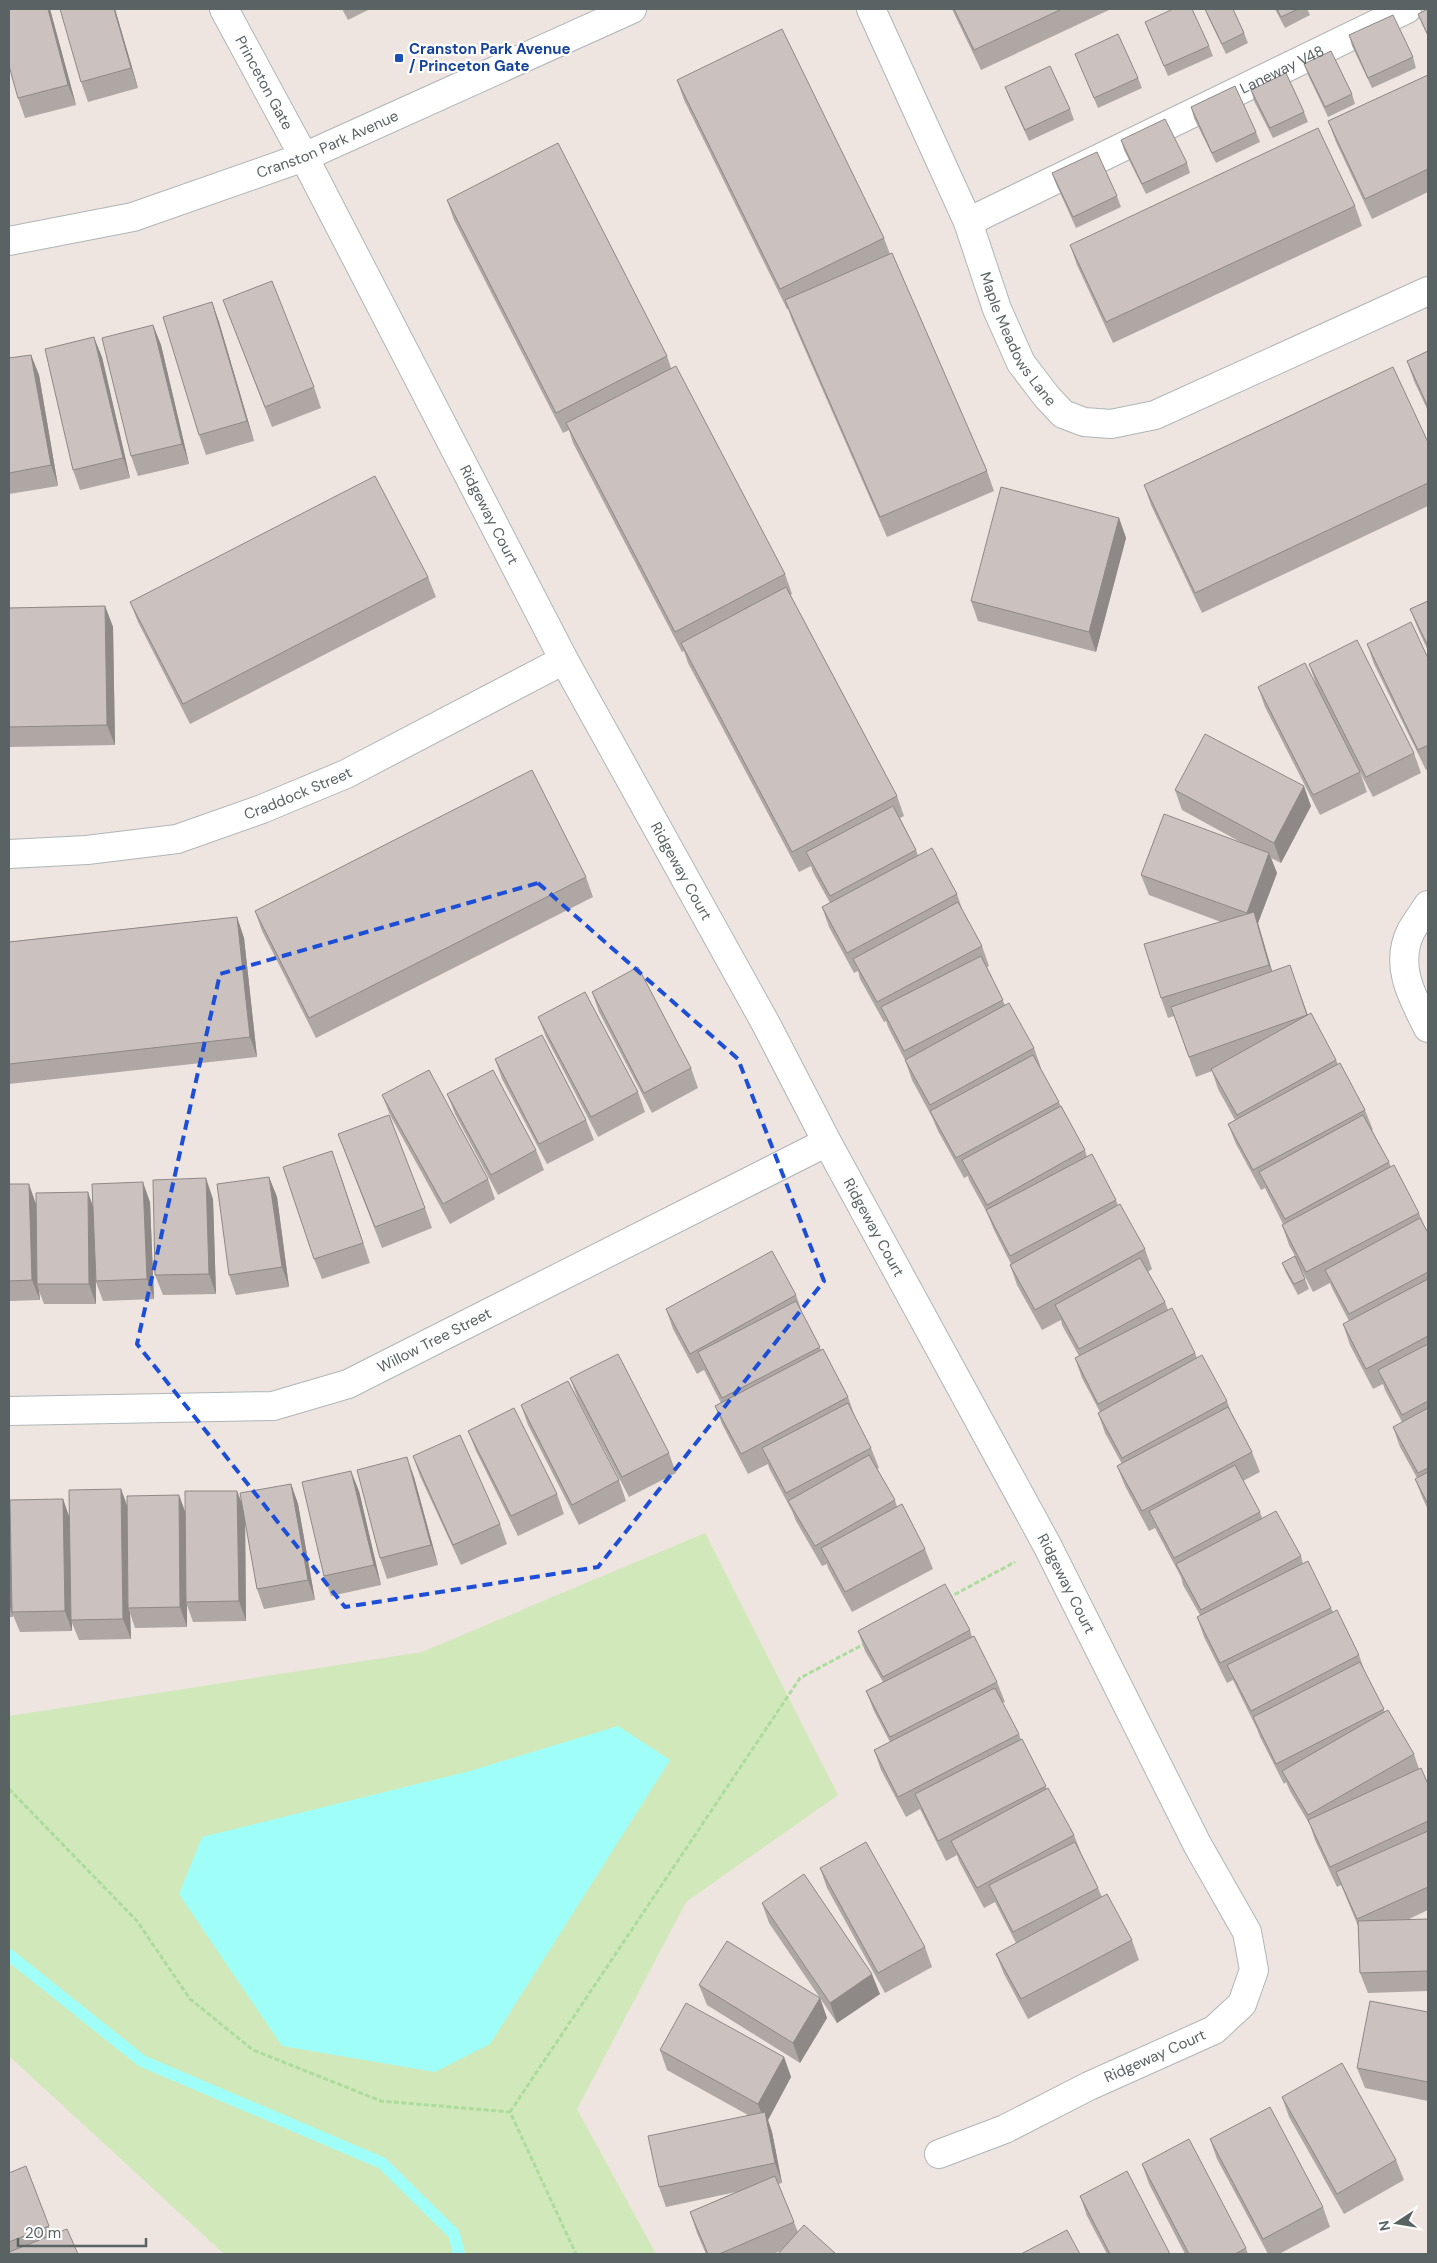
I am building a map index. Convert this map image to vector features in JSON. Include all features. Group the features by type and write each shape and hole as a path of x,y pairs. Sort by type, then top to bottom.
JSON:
{"street":[{"name":"Princeton Gate","path":"224,9 304,157"},
{"name":"Cranston Park Avenue","path":"9,241 134,217 304,157 632,9"},
{"name":"Maple Meadows Lane","path":"871,9 968,222 997,309 1021,363 1047,397 1063,414 1084,422 1111,424 1155,415 1428,291"},
{"name":"Laneway V48","path":"968,222 1407,9"},
{"name":"Ridgeway Court","path":"304,157 564,660 766,1024 827,1142 1047,1545 1197,1844 1247,1932 1254,1970 1242,2004 1214,2030 1088,2086 1005,2129 939,2154"},
{"name":"Craddock Street","path":"9,854 88,850 177,839 245,815 346,774 564,660"},
{"path":"1428,905 1411,931 1403,959 1409,990 1428,1028"},
{"name":"Willow Tree Street","path":"9,1411 273,1406 348,1384 424,1344 602,1258 827,1142"}],"path":[{"path":"945,1600 1047,1545"},
{"path":"510,2112 800,1678 868,1642"},
{"path":"9,1789 137,1921 190,1999 253,2050 381,2101 510,2112"},
{"path":"510,2112 576,2254"}],"highlighted area":[{"path":"538,883 738,1059 824,1281 598,1567 345,1607 137,1344 220,974"}],"green space":[{"path":"705,1533 838,1795 686,1902 577,2109 656,2254 224,2254 9,2056 9,1716 422,1652"}],"water":[{"path":"618,1726 670,1760 490,2044 435,2072 282,2046 179,1894 202,1837 470,1771"}],"building":[{"path":"9,9 48,9 68,85 18,98 9,66"},
{"path":"60,9 114,9 131,68 81,82"},
{"path":"954,9 1062,9 974,50"},
{"path":"1173,9 1192,9 1209,46 1164,66 1145,22"},
{"path":"1205,9 1233,9 1244,33 1222,44"},
{"path":"1277,9 1298,9 1281,17"},
{"path":"1428,9 1428,35 1418,14"},
{"path":"1393,15 1413,57 1368,78 1349,35"},
{"path":"782,29 884,238 780,289 677,80"},
{"path":"1118,34 1138,78 1094,98 1075,54"},
{"path":"1331,51 1352,94 1325,107 1304,64"},
{"path":"1050,66 1070,109 1025,130 1005,87"},
{"path":"1286,73 1304,112 1270,128 1251,90"},
{"path":"1428,75 1428,169 1365,199 1328,121"},
{"path":"1235,86 1256,132 1212,153 1191,107"},
{"path":"1165,119 1187,163 1142,184 1121,140"},
{"path":"1318,128 1355,206 1106,322 1070,245"},
{"path":"558,143 667,356 556,413 447,200"},
{"path":"1097,152 1117,196 1073,217 1052,173"},
{"path":"892,253 987,471 880,517 785,300"},
{"path":"272,281 314,387 265,407 223,300"},
{"path":"212,302 247,421 199,435 163,317"},
{"path":"153,325 182,444 131,456 102,338"},
{"path":"94,337 123,458 73,470 45,349"},
{"path":"1428,351 1428,407 1407,361"},
{"path":"31,355 51,465 9,473 9,358"},
{"path":"676,366 785,574 675,632 566,423"},
{"path":"1393,367 1428,442 1428,483 1195,593 1144,485"},
{"path":"375,476 428,577 183,704 130,602"},
{"path":"1001,487 1119,518 1089,632 971,601"},
{"path":"786,587 897,796 792,852 681,643"},
{"path":"1428,601 1428,646 1410,609"},
{"path":"105,606 107,725 9,727 9,608"},
{"path":"1411,622 1428,658 1428,745 1418,750 1367,644"},
{"path":"1357,640 1414,753 1366,777 1309,664"},
{"path":"1305,663 1360,772 1313,795 1258,687"},
{"path":"1205,734 1304,786 1274,843 1175,790"},
{"path":"532,770 586,877 309,1018 255,911"},
{"path":"893,806 916,850 830,896 806,852"},
{"path":"1164,814 1269,853 1247,913 1141,875"},
{"path":"932,848 957,894 847,953 822,907"},
{"path":"958,902 982,946 877,1002 853,959"},
{"path":"1254,912 1269,965 1161,998 1144,944"},
{"path":"237,917 250,1037 9,1064 9,942"},
{"path":"981,956 1003,1000 904,1051 881,1007"},
{"path":"1290,965 1307,1015 1189,1057 1171,1007"},
{"path":"638,967 691,1068 644,1093 592,992"},
{"path":"585,992 638,1092 591,1117 538,1017"},
{"path":"1009,1003 1034,1048 930,1105 905,1060"},
{"path":"1311,1013 1336,1060 1237,1115 1211,1069"},
{"path":"542,1035 586,1120 539,1144 495,1059"},
{"path":"1033,1055 1059,1102 956,1158 930,1111"},
{"path":"1340,1063 1365,1110 1253,1170 1228,1124"},
{"path":"429,1070 488,1179 443,1204 382,1095"},
{"path":"493,1070 536,1150 491,1175 447,1094"},
{"path":"1061,1106 1085,1150 987,1205 962,1160"},
{"path":"389,1115 425,1208 375,1227 338,1134"},
{"path":"1363,1115 1389,1162 1285,1219 1259,1172"},
{"path":"332,1151 363,1243 314,1259 283,1167"},
{"path":"1092,1154 1116,1200 1010,1256 986,1210"},
{"path":"1394,1165 1419,1213 1306,1272 1282,1225"},
{"path":"269,1177 282,1267 229,1275 217,1184"},
{"path":"206,1178 209,1274 155,1275 153,1180"},
{"path":"143,1182 147,1279 96,1281 92,1184"},
{"path":"9,1184 29,1184 32,1280 9,1281"},
{"path":"88,1192 89,1284 37,1284 36,1193"},
{"path":"1120,1204 1145,1249 1035,1310 1010,1265"},
{"path":"1420,1218 1428,1233 1428,1272 1349,1314 1325,1270"},
{"path":"772,1251 796,1295 690,1354 666,1309"},
{"path":"1295,1256 1305,1279 1294,1284 1282,1263"},
{"path":"1140,1258 1165,1302 1079,1349 1055,1305"},
{"path":"1428,1279 1428,1336 1366,1369 1343,1324"},
{"path":"796,1301 820,1347 722,1398 698,1352"},
{"path":"1172,1308 1195,1353 1098,1404 1075,1358"},
{"path":"1428,1344 1428,1401 1402,1415 1378,1370"},
{"path":"823,1349 848,1397 741,1454 715,1406"},
{"path":"618,1354 669,1453 622,1477 570,1378"},
{"path":"1202,1355 1227,1401 1122,1458 1098,1413"},
{"path":"568,1381 619,1480 572,1505 521,1405"},
{"path":"848,1403 871,1448 786,1493 762,1448"},
{"path":"1228,1407 1252,1452 1142,1511 1117,1466"},
{"path":"514,1408 557,1494 511,1516 468,1431"},
{"path":"1428,1408 1428,1468 1418,1473 1393,1427"},
{"path":"460,1435 500,1524 453,1545 413,1456"},
{"path":"869,1455 895,1500 815,1546 788,1501"},
{"path":"407,1457 431,1545 380,1558 357,1470"},
{"path":"1235,1465 1260,1512 1174,1558 1149,1511"},
{"path":"351,1471 374,1565 324,1576 302,1482"},
{"path":"1428,1472 1428,1504 1415,1479"},
{"path":"291,1484 308,1580 257,1589 240,1493"},
{"path":"121,1489 123,1619 71,1620 69,1490"},
{"path":"185,1491 237,1491 239,1601 186,1602"},
{"path":"179,1495 180,1607 128,1608 127,1496"},
{"path":"63,1499 65,1611 12,1612 10,1500"},
{"path":"902,1504 925,1549 845,1592 821,1548"},
{"path":"1276,1511 1301,1556 1201,1610 1176,1564"},
{"path":"1308,1561 1331,1608 1220,1663 1197,1617"},
{"path":"945,1584 970,1630 883,1677 858,1631"},
{"path":"1337,1610 1359,1655 1251,1711 1227,1665"},
{"path":"974,1636 997,1682 890,1737 866,1691"},
{"path":"1360,1662 1384,1709 1276,1764 1253,1717"},
{"path":"995,1688 1019,1734 898,1797 874,1750"},
{"path":"1388,1710 1414,1754 1308,1815 1282,1771"},
{"path":"1022,1739 1046,1786 938,1841 915,1794"},
{"path":"1421,1768 1428,1784 1428,1821 1330,1867 1308,1820"},
{"path":"1048,1788 1074,1835 977,1888 951,1841"},
{"path":"1428,1831 1428,1887 1357,1919 1336,1872"},
{"path":"866,1842 925,1947 878,1973 820,1868"},
{"path":"1075,1842 1098,1888 1013,1932 989,1885"},
{"path":"804,1874 872,1974 830,2003 762,1903"},
{"path":"1107,1894 1132,1940 1021,1999 996,1954"},
{"path":"1428,1919 1428,1971 1360,1973 1358,1921"},
{"path":"727,1941 820,1998 793,2043 699,1985"},
{"path":"1370,2001 1428,2012 1428,2082 1357,2068"},
{"path":"686,2003 784,2057 758,2104 660,2050"},
{"path":"1342,2063 1396,2160 1337,2194 1282,2097"},
{"path":"1270,2107 1323,2207 1263,2239 1210,2139"},
{"path":"765,2112 775,2163 659,2187 648,2136"},
{"path":"1189,2139 1246,2248 1235,2254 1189,2254 1142,2164"},
{"path":"26,2166 49,2226 9,2242 9,2173"},
{"path":"1127,2171 1170,2254 1110,2254 1080,2196"},
{"path":"775,2176 794,2222 719,2254 708,2254 690,2212"},
{"path":"804,2225 836,2254 778,2254"},
{"path":"67,2229 78,2254 9,2254 9,2252"},
{"path":"1067,2230 1080,2254 1021,2254"}],"waterway":[{"path":"9,1955 142,2061 382,2163 454,2234 459,2254"}],"place":[{"name":"Cranston Park Avenue / Princeton Gate","path":"399,58"}]}
